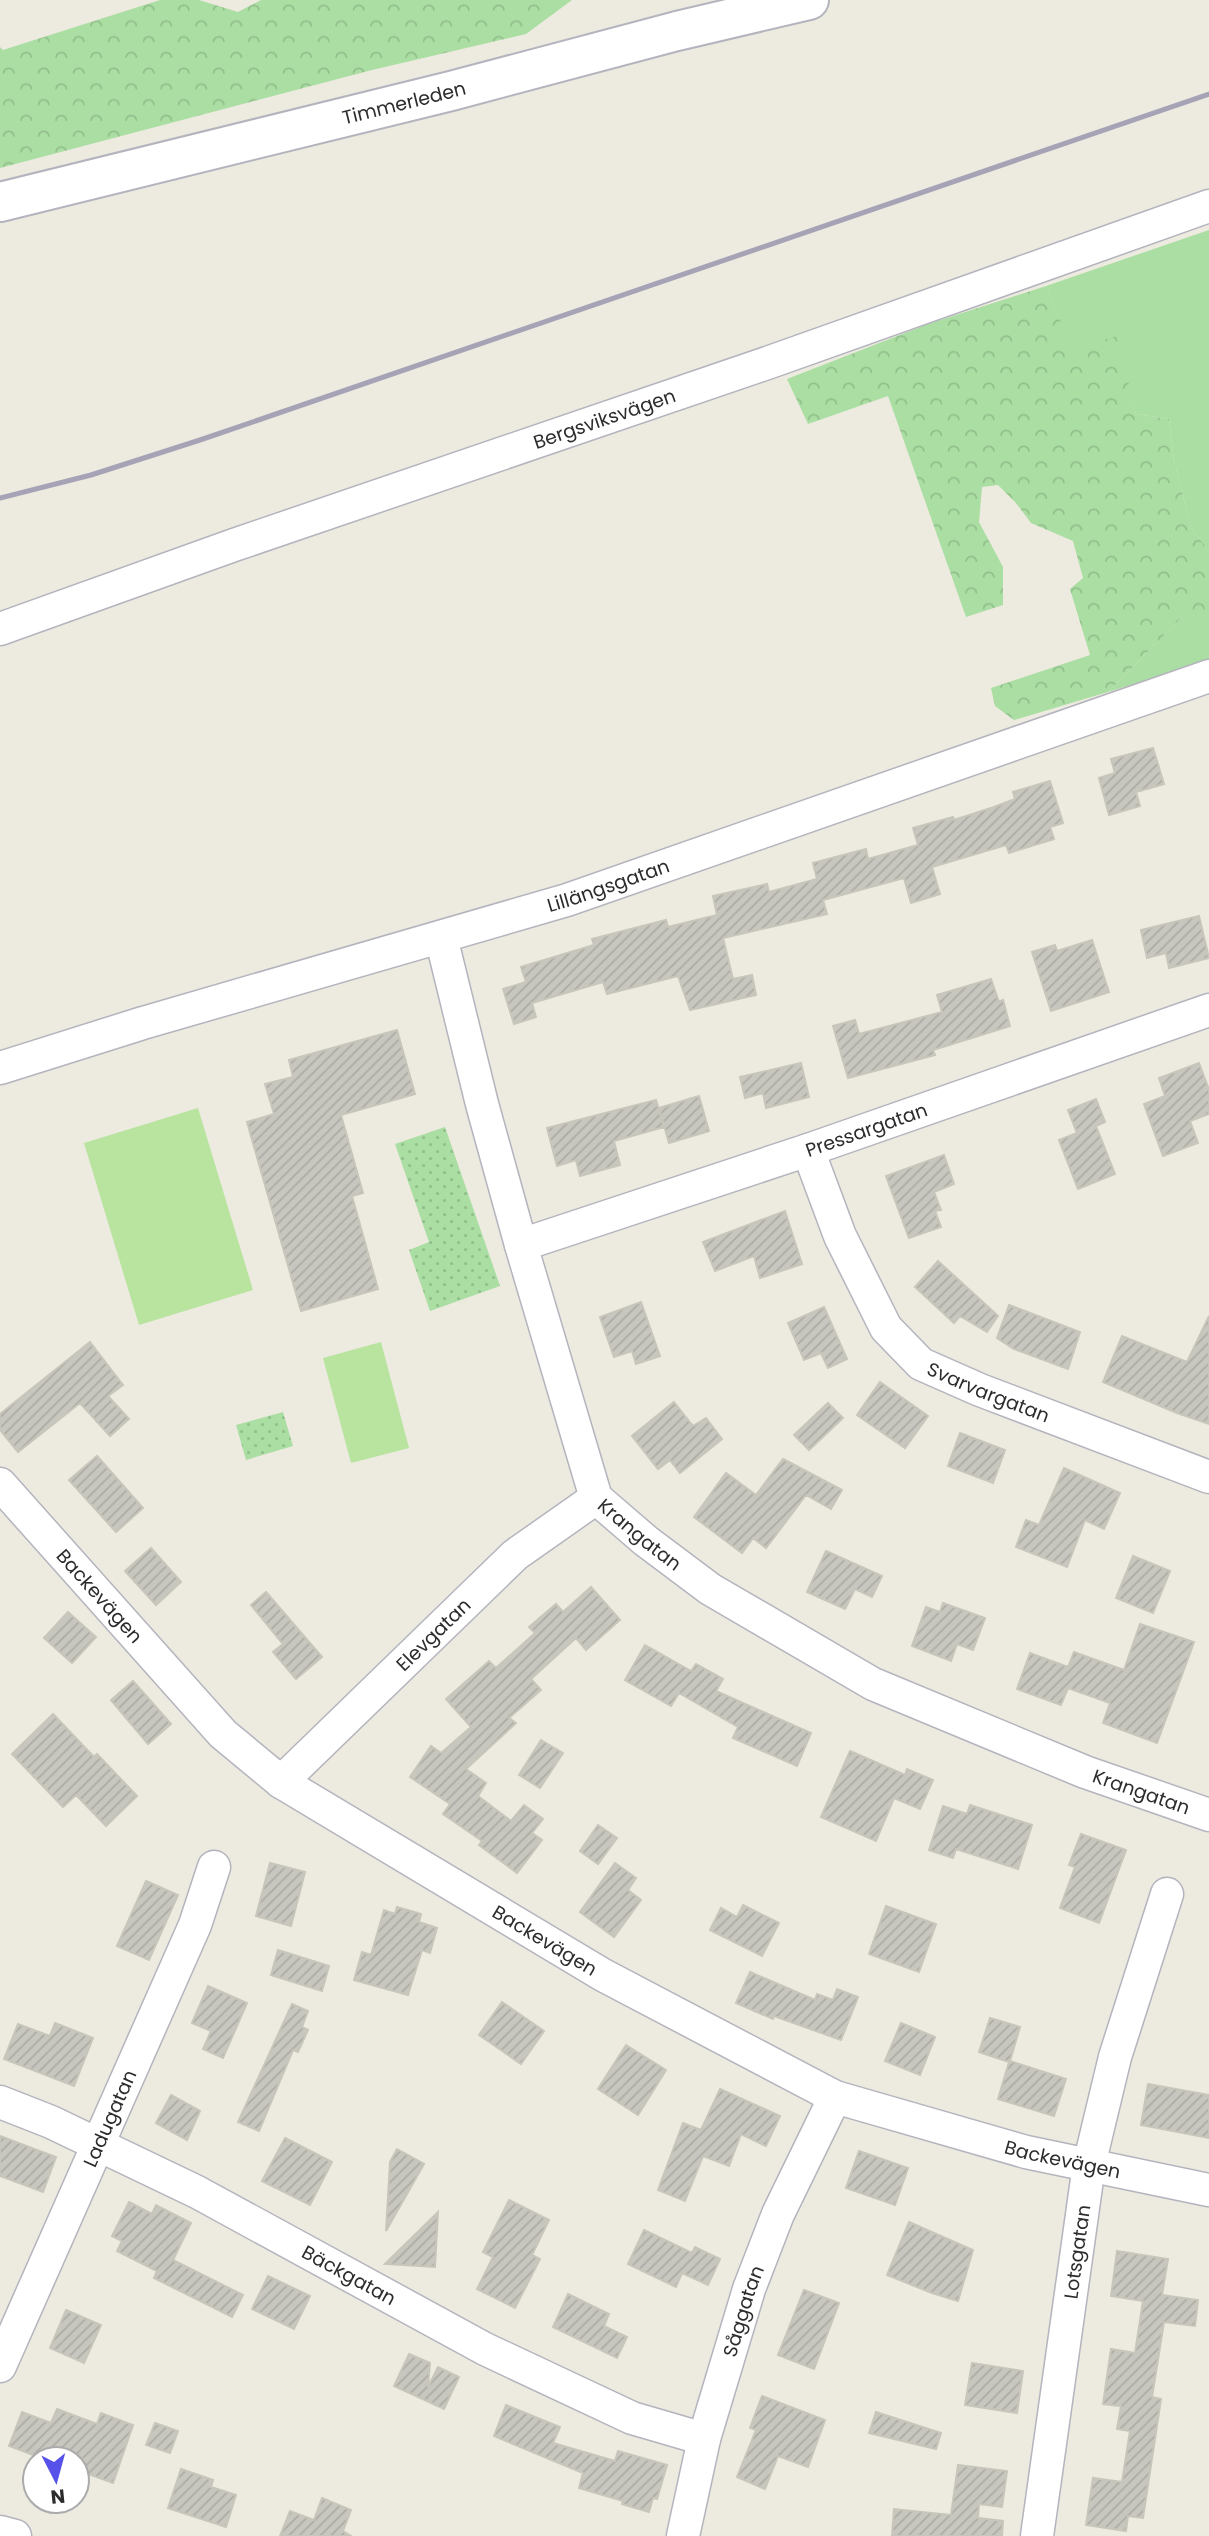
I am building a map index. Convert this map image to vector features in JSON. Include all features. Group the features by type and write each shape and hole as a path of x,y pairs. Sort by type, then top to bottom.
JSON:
{"main road":[{"name":"Timmerleden","path":"0,202 809,0"}],"street":[{"name":"Bergsviksvägen","path":"0,629 234,545 770,362 1209,206"},
{"name":"Lillängsgatan","path":"0,1068 143,1023 567,901 1209,676"},
{"name":"Krangatan","path":"441,937 482,1104 596,1498 646,1541 710,1589 873,1684 1085,1772 1209,1815"},
{"name":"Pressargatan","path":"521,1245 808,1150 1209,1010"},
{"name":"Svarvargatan","path":"808,1150 839,1236 886,1328 921,1364 980,1390 1209,1477"},
{"name":"Backevägen","path":"0,1484 223,1734 281,1782 603,1975 835,2097 1026,2152 1209,2190"},
{"name":"Elevgatan","path":"281,1782 515,1555 596,1498"},
{"name":"Ladugatan","path":"0,2366 195,1925 214,1867"},
{"name":"Lotsgatan","path":"1037,2536 1089,2165 1115,2057 1167,1894"},
{"name":"Såggatan","path":"683,2536 704,2438 749,2289 778,2214 835,2097"},
{"name":"Bäckgatan","path":"0,2102 51,2122 197,2192 485,2349 632,2418 704,2438"},
{"path":"0,2532 15,2536"}],"green space":[{"path":"160,0 199,0 238,12 261,0 572,0 526,34 372,70 0,168 0,47 3,50"},
{"path":"1209,230 1209,551 1191,528 1174,461 1169,419 1136,414 1116,337 1072,350 1046,286"},
{"path":"1046,286 1072,349 1117,336 1136,414 1169,419 1174,461 1191,528 1209,551 1209,615 1184,615 1108,692 1014,720 995,706 991,688 1090,655 1070,589 1083,578 1073,541 1031,523 998,485 982,487 979,522 1003,567 1003,605 966,617 888,396 808,424 787,379 928,324"},
{"path":"1184,615 1209,615 1209,661 1108,692"},
{"path":"198,1108 253,1290 139,1325 84,1143"},
{"path":"445,1127 500,1286 430,1311 409,1250 429,1242 395,1144"},
{"path":"381,1342 409,1448 351,1463 323,1358"},
{"path":"283,1412 293,1446 246,1460 236,1425"}],"building":[{"path":"1153,748 1164,784 1136,792 1140,806 1109,815 1099,778 1115,773 1111,759"},
{"path":"1050,781 1063,823 1050,827 1054,839 1009,853 1006,845 932,867 940,894 911,903 904,878 823,900 827,914 723,938 733,979 752,975 756,995 690,1010 678,976 607,994 603,982 532,1003 536,1017 514,1024 503,989 526,982 521,967 594,945 592,939 666,920 668,927 717,915 713,896 767,884 769,892 817,879 813,863 866,849 868,859 918,845 913,828 953,817 954,820 994,807 1015,799 1013,792"},
{"path":"1199,916 1209,958 1169,968 1166,953 1147,958 1141,930"},
{"path":"1092,940 1109,992 1051,1011 1032,952 1055,945 1057,951"},
{"path":"991,979 999,1002 1003,1000 1010,1026 933,1050 935,1055 848,1078 833,1026 855,1020 859,1034 942,1012 937,995"},
{"path":"397,1030 415,1094 341,1115 363,1193 352,1196 378,1289 301,1311 247,1122 274,1114 265,1084 293,1077 289,1060"},
{"path":"801,1063 809,1097 766,1108 763,1093 745,1098 740,1077"},
{"path":"1199,1063 1209,1090 1209,1114 1190,1121 1198,1143 1163,1156 1144,1104 1165,1096 1159,1078"},
{"path":"699,1096 709,1131 669,1143 659,1108"},
{"path":"1096,1099 1105,1122 1096,1126 1115,1174 1078,1189 1059,1140 1077,1133 1068,1110"},
{"path":"656,1100 664,1127 614,1141 620,1165 580,1176 576,1160 557,1166 547,1128"},
{"path":"944,1155 954,1184 934,1192 941,1210 935,1211 941,1227 909,1238 886,1176"},
{"path":"785,1211 802,1264 760,1278 754,1256 715,1271 703,1242"},
{"path":"938,1261 998,1316 987,1332 960,1316 954,1323 915,1287"},
{"path":"641,1302 660,1356 636,1364 632,1351 614,1357 600,1317"},
{"path":"1009,1305 1080,1332 1068,1369 1014,1349 997,1338"},
{"path":"824,1307 847,1359 828,1368 821,1353 804,1360 788,1323"},
{"path":"1209,1316 1209,1424 1103,1382 1122,1336 1187,1362"},
{"path":"90,1342 123,1385 108,1396 129,1419 110,1436 80,1403 18,1452 0,1430 0,1414"},
{"path":"880,1382 928,1416 905,1448 857,1415"},
{"path":"674,1402 693,1426 706,1418 722,1439 680,1473 670,1460 658,1469 632,1436"},
{"path":"828,1403 843,1418 809,1450 794,1435"},
{"path":"960,1433 1005,1450 993,1483 948,1466"},
{"path":"97,1456 143,1508 116,1532 69,1480"},
{"path":"783,1459 842,1490 831,1509 806,1495 766,1548 753,1538 742,1553 694,1517 726,1473 756,1495"},
{"path":"1064,1468 1120,1493 1104,1529 1085,1520 1067,1567 1016,1547 1026,1520 1039,1525"},
{"path":"151,1548 181,1582 156,1605 125,1571"},
{"path":"826,1551 882,1576 872,1597 855,1589 845,1609 807,1592"},
{"path":"1133,1556 1170,1571 1153,1613 1116,1598"},
{"path":"591,1587 620,1620 586,1650 576,1638 531,1679 541,1690 509,1718 516,1723 466,1769 486,1783 478,1796 511,1821 524,1805 543,1819 532,1833 542,1840 517,1873 479,1845 482,1841 443,1814 450,1804 410,1777 431,1746 441,1753 471,1727 446,1699 489,1661 496,1668 535,1633 529,1627 556,1604 563,1612"},
{"path":"266,1592 322,1657 296,1679 273,1652 283,1644 251,1605"},
{"path":"943,1603 985,1618 973,1650 957,1644 951,1661 912,1646 926,1607 940,1612"},
{"path":"68,1612 96,1637 72,1663 44,1638"},
{"path":"1140,1624 1194,1642 1157,1743 1103,1723 1110,1703 1068,1688 1061,1705 1017,1689 1030,1653 1068,1667 1074,1652 1124,1670"},
{"path":"645,1645 691,1671 696,1664 723,1679 716,1691 811,1733 797,1766 733,1738 738,1727 679,1693 671,1706 625,1680"},
{"path":"133,1681 171,1724 148,1744 111,1700"},
{"path":"53,1714 94,1757 97,1754 137,1796 106,1826 76,1795 63,1807 12,1754"},
{"path":"541,1740 563,1753 540,1788 519,1775"},
{"path":"850,1751 905,1775 907,1769 933,1780 920,1809 894,1798 876,1841 821,1817"},
{"path":"970,1805 1032,1825 1018,1869 956,1849 953,1858 929,1850 943,1806 967,1814"},
{"path":"598,1825 617,1838 598,1864 580,1851"},
{"path":"1081,1834 1126,1850 1099,1923 1060,1908 1075,1867 1069,1865"},
{"path":"270,1863 305,1872 291,1926 256,1916"},
{"path":"615,1863 636,1878 628,1890 641,1900 614,1937 580,1912"},
{"path":"146,1881 178,1895 149,1960 117,1946"},
{"path":"743,1905 779,1923 762,1956 710,1930 721,1908 737,1917"},
{"path":"886,1906 936,1924 919,1972 869,1954"},
{"path":"397,1907 421,1914 419,1922 437,1928 430,1953 422,1950 408,1995 354,1980 362,1952 371,1955 384,1910 395,1914"},
{"path":"278,1950 329,1966 322,1991 271,1975"},
{"path":"750,1972 815,2000 817,1994 833,2000 837,1989 858,1997 841,2040 774,2016 773,2019 736,2003"},
{"path":"208,1986 247,2003 223,2058 203,2049 211,2031 192,2023"},
{"path":"502,2002 544,2031 521,2064 479,2035"},
{"path":"292,2004 308,2011 302,2027 308,2030 298,2052 293,2050 259,2131 238,2122"},
{"path":"990,2018 1020,2027 1010,2061 1066,2079 1054,2116 998,2099 1009,2062 979,2052"},
{"path":"55,2023 93,2038 74,2086 4,2059 18,2024 50,2036"},
{"path":"901,2023 935,2037 920,2075 885,2061"},
{"path":"626,2045 666,2070 638,2115 598,2089"},
{"path":"1148,2084 1209,2095 1209,2138 1141,2125"},
{"path":"720,2089 780,2116 766,2146 741,2134 729,2166 703,2156 685,2201 658,2190 683,2123 701,2130"},
{"path":"171,2095 200,2111 187,2140 156,2123"},
{"path":"0,2136 56,2157 43,2192 0,2176"},
{"path":"285,2138 332,2162 310,2205 262,2181"},
{"path":"397,2149 424,2164 386,2231 390,2162"},
{"path":"859,2151 908,2168 895,2205 846,2188"},
{"path":"509,2200 549,2220 532,2255 540,2259 515,2308 477,2289 493,2257 483,2252"},
{"path":"129,2202 152,2214 156,2205 191,2223 173,2260 243,2295 232,2317 154,2278 157,2271 117,2251 122,2241 112,2236"},
{"path":"438,2212 435,2267 385,2264"},
{"path":"909,2222 973,2250 958,2301 887,2275"},
{"path":"644,2230 692,2253 695,2247 720,2259 708,2285 682,2273 676,2287 628,2264"},
{"path":"1117,2251 1168,2259 1162,2295 1198,2300 1195,2326 1164,2322 1152,2397 1161,2399 1143,2518 1128,2516 1126,2531 1086,2525 1093,2478 1122,2482 1130,2431 1117,2429 1121,2406 1103,2404 1111,2349 1135,2353 1143,2301 1111,2296"},
{"path":"268,2276 310,2296 294,2329 252,2309"},
{"path":"804,2290 839,2303 814,2369 778,2355"},
{"path":"568,2294 609,2314 604,2326 627,2337 617,2358 553,2327"},
{"path":"66,2310 101,2325 84,2363 50,2348"},
{"path":"409,2354 430,2363 428,2387 438,2367 459,2377 444,2409 394,2386"},
{"path":"972,2363 1023,2371 1017,2413 965,2405"},
{"path":"762,2396 825,2420 808,2467 778,2456 765,2489 737,2477 756,2430 750,2428"},
{"path":"506,2405 560,2427 553,2443 615,2461 618,2451 667,2465 657,2499 653,2498 649,2512 579,2488 583,2473 494,2436"},
{"path":"57,2409 97,2424 101,2413 133,2425 113,2483 91,2475 91,2445 21,2445 21,2450 9,2446 22,2412 51,2423"},
{"path":"876,2412 941,2433 936,2449 869,2433"},
{"path":"155,2423 178,2431 170,2453 146,2445"},
{"path":"958,2465 1007,2471 1002,2507 979,2504 978,2518 1003,2521 1002,2536 892,2536 894,2509 951,2515"},
{"path":"181,2469 213,2480 211,2487 236,2495 226,2527 168,2508"},
{"path":"322,2498 351,2510 343,2531 351,2536 280,2536 290,2511 314,2520"}],"railway":[{"path":"0,498 91,475 200,440 1209,94"}]}
